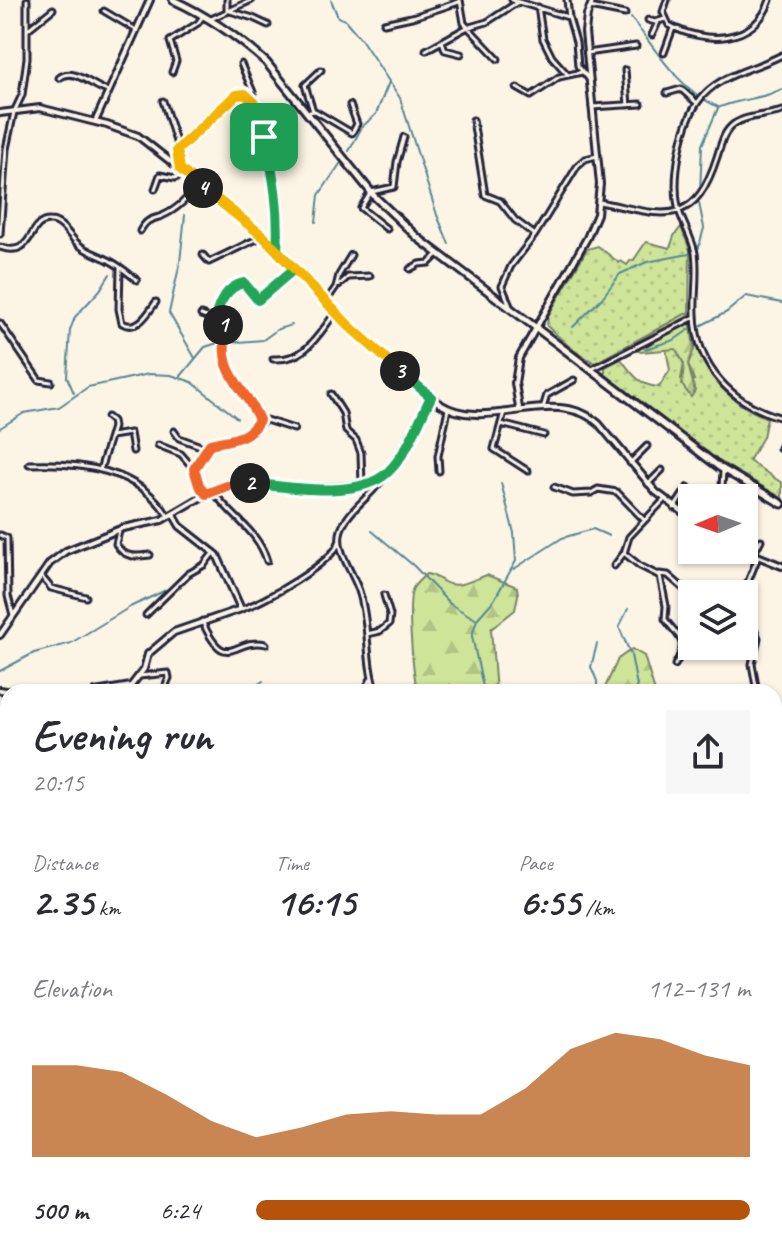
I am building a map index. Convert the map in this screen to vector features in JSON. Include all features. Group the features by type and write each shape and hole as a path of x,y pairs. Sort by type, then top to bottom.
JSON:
{"main road":[{"path":"173,0 211,19 266,62 310,112 371,192 438,254 723,469 782,504"}],"street":[{"path":"0,234 5,156 14,112 22,95 27,58 27,0"},
{"path":"94,122 150,0"},
{"path":"227,0 229,12"},
{"path":"211,19 252,0"},
{"path":"567,0 578,63 589,79"},
{"path":"519,408 516,367 587,238 599,202 586,24 593,0"},
{"path":"667,0 665,19 673,28 704,38 722,37 757,22 770,0"},
{"path":"384,23 459,1 463,20 498,59"},
{"path":"426,50 469,27 487,22 515,1 568,17"},
{"path":"538,7 544,41 552,57 568,75"},
{"path":"590,7 625,14"},
{"path":"27,30 53,9"},
{"path":"104,11 136,30"},
{"path":"229,12 246,15 268,25"},
{"path":"172,72 176,61 170,41 198,23 203,16"},
{"path":"648,20 658,22 665,19"},
{"path":"652,35 658,22"},
{"path":"664,53 673,28"},
{"path":"442,41 445,50 461,54"},
{"path":"587,53 636,46"},
{"path":"782,55 725,79 711,87 700,100 678,162 676,182 679,211 695,253 695,317 703,353 720,382 752,407 782,418"},
{"path":"241,64 253,92 273,177 278,224 277,250"},
{"path":"321,70 305,84 310,112 352,133 357,124 350,105"},
{"path":"625,70 628,105"},
{"path":"517,88 532,96 556,78 582,72"},
{"path":"59,78 64,74 75,74 96,88 108,91"},
{"path":"667,93 681,89 700,100"},
{"path":"178,148 236,95 245,94 254,102"},
{"path":"163,101 178,148 180,169"},
{"path":"592,107 641,104"},
{"path":"0,113 40,108 138,136 263,236 325,303 448,409 475,416 519,408 543,408 591,417 648,484 678,510"},
{"path":"599,202 658,213 679,211 704,191 730,128 743,120 782,111"},
{"path":"473,120 484,194 500,201 515,220 535,235"},
{"path":"236,135 264,137"},
{"path":"387,229 361,209 371,192 394,187 404,137"},
{"path":"510,309 509,299 502,288 515,260 535,235 578,165 584,159 597,156"},
{"path":"155,189 160,175 175,178 185,174"},
{"path":"140,231 147,220 162,216 182,203 197,183"},
{"path":"0,188 5,184"},
{"path":"0,247 12,251 20,249 41,223 52,221 84,249 137,280"},
{"path":"203,255 209,262 263,236"},
{"path":"410,269 428,264 438,254"},
{"path":"336,287 351,255"},
{"path":"120,268 122,323 135,325 156,302"},
{"path":"215,320 223,298 235,285 245,284 258,300 294,269"},
{"path":"325,303 346,278 370,276"},
{"path":"273,359 290,361 302,352 336,312"},
{"path":"201,315 215,320 227,331 223,341 226,365 259,418 258,423"},
{"path":"592,369 695,317"},
{"path":"0,323 39,380 51,382"},
{"path":"543,408 547,395 574,380"},
{"path":"331,394 343,413 346,431 356,440 361,453 362,485"},
{"path":"131,684 138,677 150,652 174,632 268,598 315,570 336,551 346,521 383,482 431,397"},
{"path":"439,471 438,456 448,409"},
{"path":"504,412 494,449 528,471"},
{"path":"100,470 113,423 107,417"},
{"path":"194,469 206,448 213,443 239,439 258,423 266,420 294,429"},
{"path":"501,424 544,435"},
{"path":"174,431 179,438 206,448"},
{"path":"111,436 130,433 133,451"},
{"path":"158,445 181,454 194,469 199,485 206,494"},
{"path":"630,463 647,446"},
{"path":"29,464 56,464 119,474 144,489 180,526 214,552 241,609"},
{"path":"723,469 723,484"},
{"path":"648,484 662,470"},
{"path":"0,635 4,622 13,615 58,555 120,530 156,522 227,486 252,483 306,489 362,485 387,472"},
{"path":"554,487 573,494 591,493 598,489 617,492 644,520"},
{"path":"213,491 253,533 267,561"},
{"path":"614,566 624,553 628,539 664,500"},
{"path":"674,508 678,502"},
{"path":"120,530 116,544 123,554 150,555"},
{"path":"0,535 7,537 8,596 13,615"},
{"path":"758,548 761,540"},
{"path":"339,542 360,592 373,684"},
{"path":"0,550 7,549"},
{"path":"146,615 153,604 165,599 188,574 204,565 214,552"},
{"path":"624,553 640,566 668,575 678,584"},
{"path":"758,557 782,566"},
{"path":"658,573 666,606 665,619 677,631 682,642 675,665"},
{"path":"40,576 51,588 86,597"},
{"path":"367,634 380,631 389,624 390,615 384,595"},
{"path":"202,621 219,648 226,652 255,642 266,644"},
{"path":"753,660 756,684"},
{"path":"138,677 168,673 166,684"},
{"path":"368,684 371,678"}],"green space":[{"path":"681,227 690,250 689,312 595,363 572,349 547,326 548,316 587,249 598,246 619,263 621,261 627,265 646,242 670,248"},
{"path":"689,312 694,349 688,364 695,391 691,397 682,385 684,364 676,349 641,352 636,350 633,343"},
{"path":"692,335 703,362 719,386 753,412 767,418 763,437 749,461 782,483 782,498 719,461 605,374 605,367 621,359 641,381 659,387 670,370 666,349 676,349 684,364 681,379 694,380 688,364 694,349"},
{"path":"426,574 454,585 487,575 517,587 515,610 491,629 495,684 416,684 410,622 413,588"},
{"path":"632,649 644,656 653,684 607,684 618,659"}],"waterway":[{"path":"331,0 338,17 345,20 361,39 400,98 449,244"},
{"path":"631,18 680,80 718,107"},
{"path":"349,151 362,127 376,114 389,82"},
{"path":"700,192 702,145 718,108 782,89"},
{"path":"316,222 319,195 342,161"},
{"path":"698,250 704,228 699,203"},
{"path":"185,215 180,262 169,313 195,358"},
{"path":"631,269 647,262 689,254"},
{"path":"573,327 602,298 620,274 629,270"},
{"path":"74,393 67,377 70,330 75,317 110,274"},
{"path":"700,326 727,312 746,296 782,303"},
{"path":"226,343 263,340 278,329 292,325"},
{"path":"645,349 674,340 690,329"},
{"path":"181,376 205,347 221,342"},
{"path":"0,428 24,413 59,407 88,387 149,374 171,375 192,382 237,418"},
{"path":"482,684 472,636 477,619 494,600 516,561 514,533 501,483"},
{"path":"514,569 562,538 593,529 609,536"},
{"path":"372,531 414,566 450,604 477,620"},
{"path":"0,671 34,653 71,643 130,607 166,590"},
{"path":"628,609 619,627 631,655 637,684"},
{"path":"597,644 591,667 597,684"},
{"path":"258,684 263,681"}],"route":[{"path":"264,137 254,102 240,93 179,146 180,169 248,222 277,250 349,326 431,397 397,462 377,480 351,486 306,489 240,483 206,494 199,485 194,469 206,448 213,443 239,439 259,420 226,365 223,341 227,331 215,320 219,306 227,293 240,283 245,284 258,300 294,269 277,250 278,224 273,177 264,137"}]}
